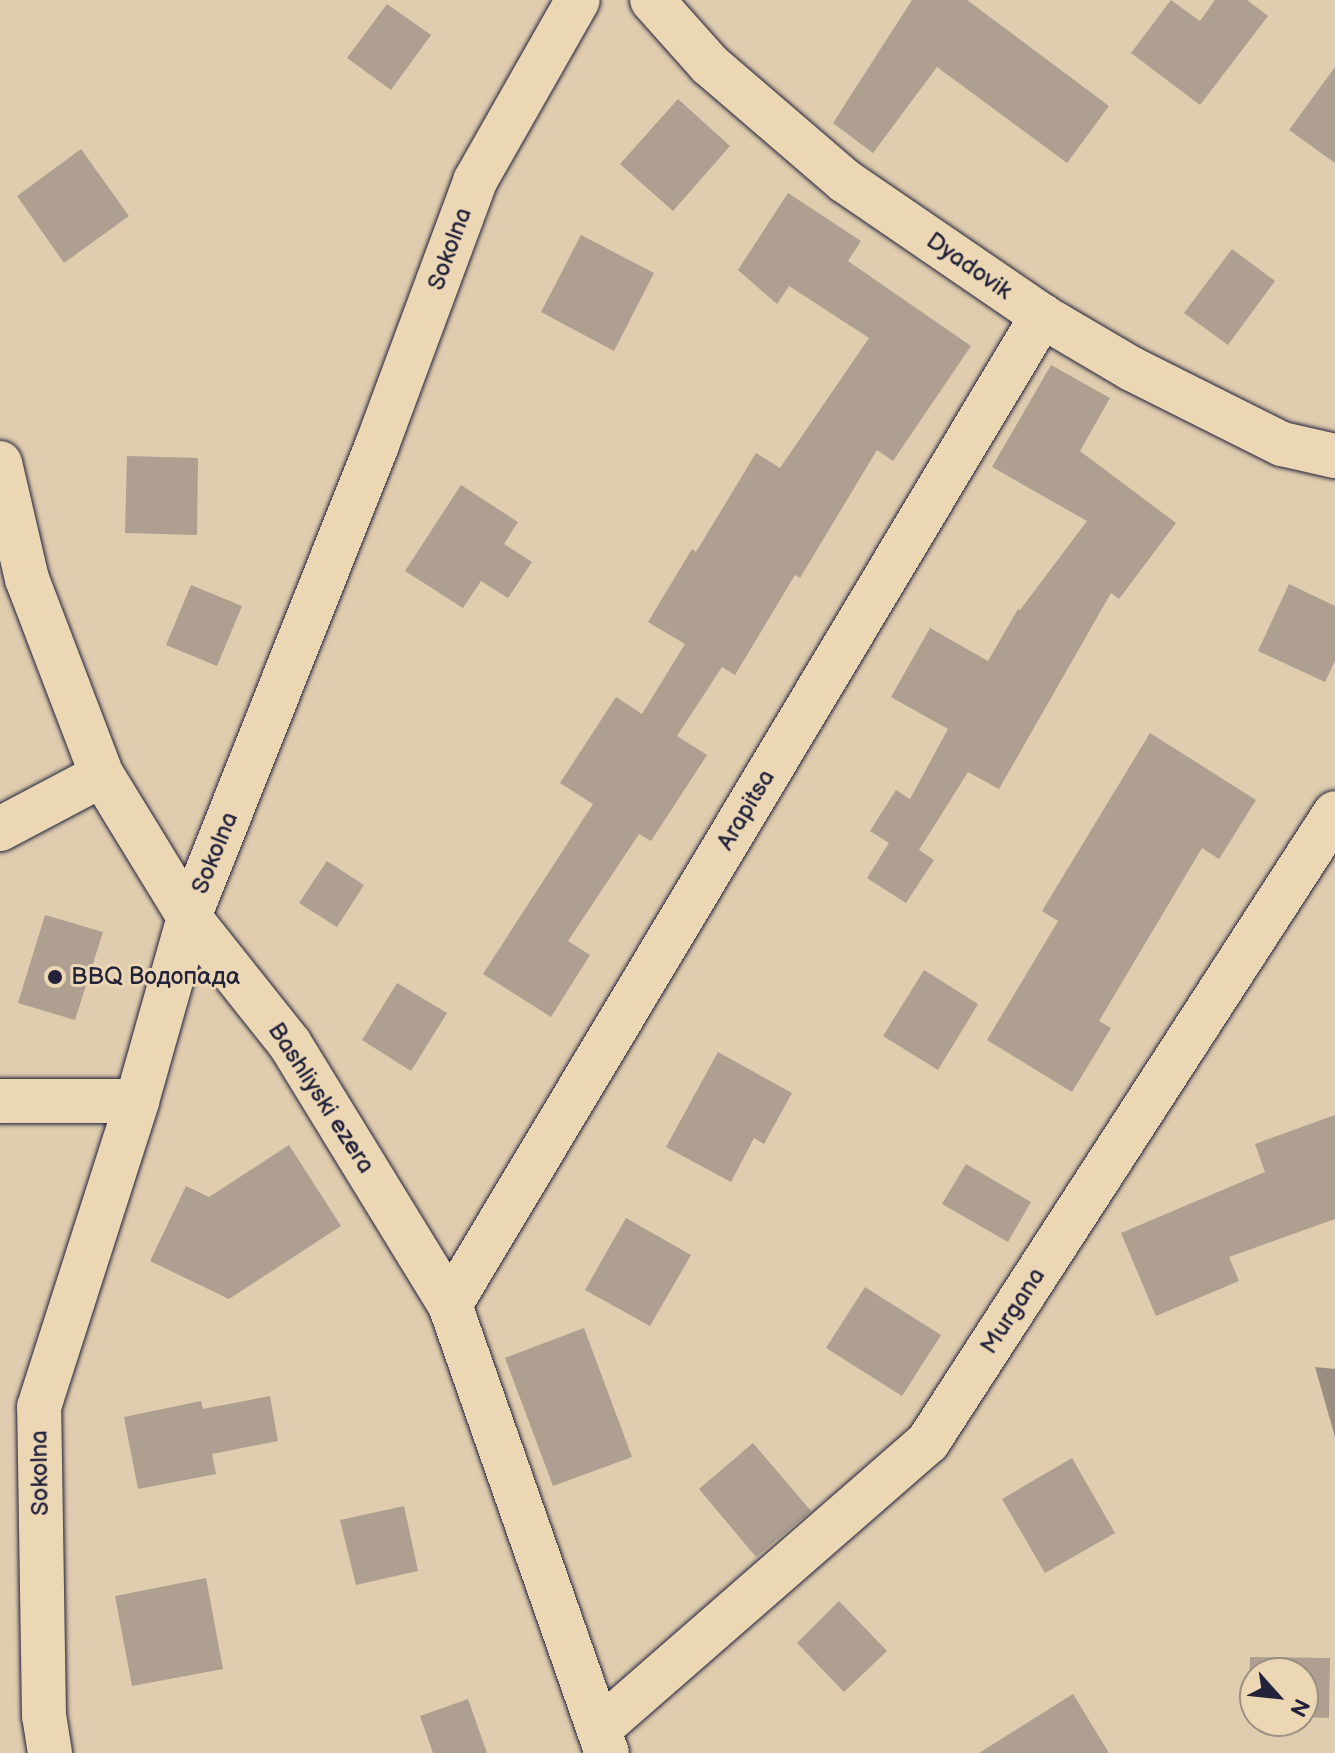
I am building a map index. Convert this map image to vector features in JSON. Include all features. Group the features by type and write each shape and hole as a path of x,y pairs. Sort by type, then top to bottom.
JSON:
{"street":[{"name":"Sokolna","path":"50,1753 44,1716 39,1407 137,1101 189,917 377,445 475,181 578,0"},
{"name":"Dyadovik","path":"652,0 710,65 845,181 1042,316 1132,369 1282,444 1335,456"},
{"name":"Arapitsa","path":"450,1305 1042,316"},
{"name":"Bashliyski ezera","path":"0,463 27,579 102,775 189,917 290,1044 450,1305 603,1741"},
{"path":"0,829 102,775"},
{"name":"Murgana","path":"603,1741 928,1442 1335,813"},
{"path":"0,1101 137,1101"}],"shaded area":[{"path":"1315,1367 1335,1369 1335,1437"}],"building":[{"path":"912,0 967,0 1109,106 1067,163 937,67 873,153 833,123"},
{"path":"1171,0 1200,21 1215,0 1247,0 1268,16 1200,105 1131,53"},
{"path":"387,4 431,35 391,90 347,58"},
{"path":"1335,67 1335,163 1289,130"},
{"path":"678,99 730,146 673,211 620,164"},
{"path":"81,149 129,216 64,263 17,196"},
{"path":"788,193 861,241 848,261 971,346 893,461 877,450 800,578 795,575 735,675 722,667 677,736 707,755 651,841 639,834 568,941 590,955 551,1017 483,974 593,804 560,783 616,697 642,714 685,644 648,622 692,549 696,552 756,453 780,468 869,338 789,286 777,304 738,270"},
{"path":"581,235 654,273 614,351 541,312"},
{"path":"1232,249 1275,281 1228,345 1184,313"},
{"path":"1051,365 1110,398 1080,451 1176,523 1119,599 1111,593 999,789 968,772 919,850 934,860 906,903 867,878 889,843 870,831 896,790 910,799 948,729 891,697 930,628 988,661 1018,609 1087,521 992,467"},
{"path":"127,456 198,458 197,535 125,533"},
{"path":"461,485 518,522 504,544 532,562 508,598 481,581 463,608 405,571"},
{"path":"1289,584 1335,606 1335,661 1325,682 1258,651"},
{"path":"191,585 242,606 217,666 166,645"},
{"path":"1150,733 1256,800 1219,859 1202,848 1099,1021 1111,1028 1072,1092 987,1040 1058,921 1042,911"},
{"path":"327,861 364,885 337,927 299,903"},
{"path":"45,915 103,932 75,1020 18,1003"},
{"path":"924,970 978,1004 938,1070 883,1036"},
{"path":"397,983 447,1013 411,1071 362,1040"},
{"path":"718,1052 792,1093 764,1144 754,1138 731,1182 666,1147"},
{"path":"1335,1115 1335,1219 1229,1257 1239,1281 1156,1316 1121,1233 1265,1172 1255,1144"},
{"path":"289,1145 341,1226 229,1299 150,1261 186,1186 209,1197"},
{"path":"966,1164 1031,1202 1008,1242 942,1204"},
{"path":"626,1218 691,1255 650,1326 585,1290"},
{"path":"865,1287 941,1335 902,1396 826,1348"},
{"path":"584,1328 632,1457 553,1486 505,1358"},
{"path":"270,1396 278,1441 212,1454 216,1474 138,1489 124,1417 201,1401 203,1409"},
{"path":"753,1443 811,1511 756,1557 699,1489"},
{"path":"1072,1458 1115,1533 1045,1573 1002,1499"},
{"path":"404,1506 418,1571 356,1585 340,1520"},
{"path":"206,1578 223,1669 132,1686 115,1596"},
{"path":"839,1601 887,1651 844,1692 797,1643"},
{"path":"1319,1658 1330,1658 1329,1718 1319,1718"},
{"path":"1073,1694 1109,1753 979,1753"},
{"path":"468,1699 487,1753 433,1753 420,1716"}],"place":[{"name":"BBQ Водопада","path":"55,977"}]}
